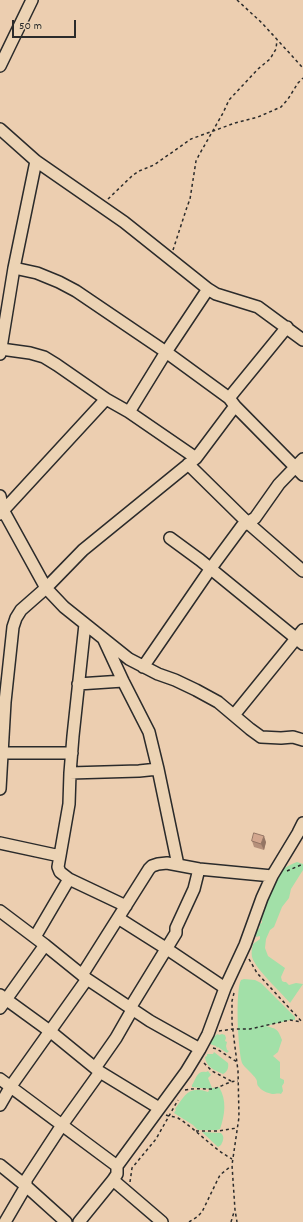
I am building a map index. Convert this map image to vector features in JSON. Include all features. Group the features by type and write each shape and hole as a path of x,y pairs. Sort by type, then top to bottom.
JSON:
{"street":[{"path":"0,66 32,0"},
{"path":"0,129 36,162 124,222 208,289 216,294 258,307 303,340"},
{"path":"36,162 14,268 0,351 30,353 44,357 106,399 129,412 192,461 248,523 303,571"},
{"path":"14,268 37,274 58,282 76,292 166,352 232,402 303,476"},
{"path":"129,412 166,352 208,289"},
{"path":"0,789 3,752 3,702 13,627 16,618 22,610 84,550 192,461 232,402 287,327"},
{"path":"2,512 106,399"},
{"path":"143,667 210,568 242,526 255,518 279,484 303,459"},
{"path":"0,496 2,512 46,588 64,607 85,624 130,659 143,667 175,680 218,702 261,737 293,737 303,740"},
{"path":"170,538 301,637 234,715"},
{"path":"85,624 70,773 69,804 58,867 60,872 69,879 126,906"},
{"path":"103,638 149,732 178,865"},
{"path":"78,684 123,681"},
{"path":"3,752 72,753"},
{"path":"70,773 158,769"},
{"path":"79,1222 113,1180 116,1174 117,1166 204,1048 208,1034 230,987 262,898 272,876 303,823"},
{"path":"0,843 60,856"},
{"path":"0,1105 11,1086 51,1032 118,918 152,866 167,863 200,869 272,876"},
{"path":"5,1222 26,1186 26,1180 98,1070 131,1009 176,933 176,928 194,889 200,869"},
{"path":"35,937 69,879"},
{"path":"0,911 84,977 131,1009 204,1048"},
{"path":"118,918 230,987"},
{"path":"45,945 2,1001 51,1032 98,1070 159,1108"},
{"path":"0,1079 117,1166"},
{"path":"0,1166 26,1186 66,1222"},
{"path":"113,1180 162,1222"}],"path":[{"path":"237,0 262,23 303,68"},
{"path":"170,259 190,199 198,155 233,94 270,59 276,49 277,40"},
{"path":"101,206 133,175 164,159 191,139 281,107 303,78"},
{"path":"272,876 303,864"},
{"path":"245,945 250,962 257,973 303,1023"},
{"path":"230,987 238,1081 239,1117 232,1159 237,1222"},
{"path":"208,1034 233,1029 250,1029 290,1020 303,1023"},
{"path":"204,1048 217,1049 237,1062"},
{"path":"203,1061 212,1071 231,1081"},
{"path":"186,1090 219,1087 231,1081 238,1081"},
{"path":"182,1094 190,1084"},
{"path":"131,1195 130,1179 132,1168 156,1139 179,1099"},
{"path":"169,1116 177,1118 232,1159"},
{"path":"196,1131 219,1131 237,1128"},
{"path":"189,1222 202,1212 220,1175 232,1165"},
{"path":"231,1222 235,1210"}],"green space":[{"path":"297,862 303,864 303,870 291,889 289,898 282,907 274,927 270,930 266,939 265,948 268,956 285,968 281,977 282,981 289,985 296,983 303,984 290,1003 258,968 252,957 252,952 253,944 260,939 260,936 256,937 255,935 257,928 260,928 259,924 262,923 263,911 271,887 282,870"},
{"path":"241,980 255,980 261,983 295,1017 295,1020 266,1026 277,1030 282,1040 278,1052 273,1056 280,1062 280,1078 284,1080 282,1086 283,1091 281,1094 272,1094 262,1090 258,1086 255,1077 242,1063 238,1034 238,996"},
{"path":"218,1034 225,1035 227,1050 229,1051 227,1053 210,1044 210,1042"},
{"path":"214,1052 228,1063 227,1070 223,1074 211,1068 207,1063 205,1057 207,1054 213,1054"},
{"path":"208,1071 211,1075 208,1078 212,1088 219,1087 222,1092 224,1113 220,1129 198,1130 174,1113 182,1099 188,1093 196,1090 208,1092 210,1089 192,1087 192,1085 201,1072"},
{"path":"202,1132 221,1133 223,1140 221,1145 218,1147"}],"building":[{"path":"254,833 264,836 261,844 252,841"}]}
